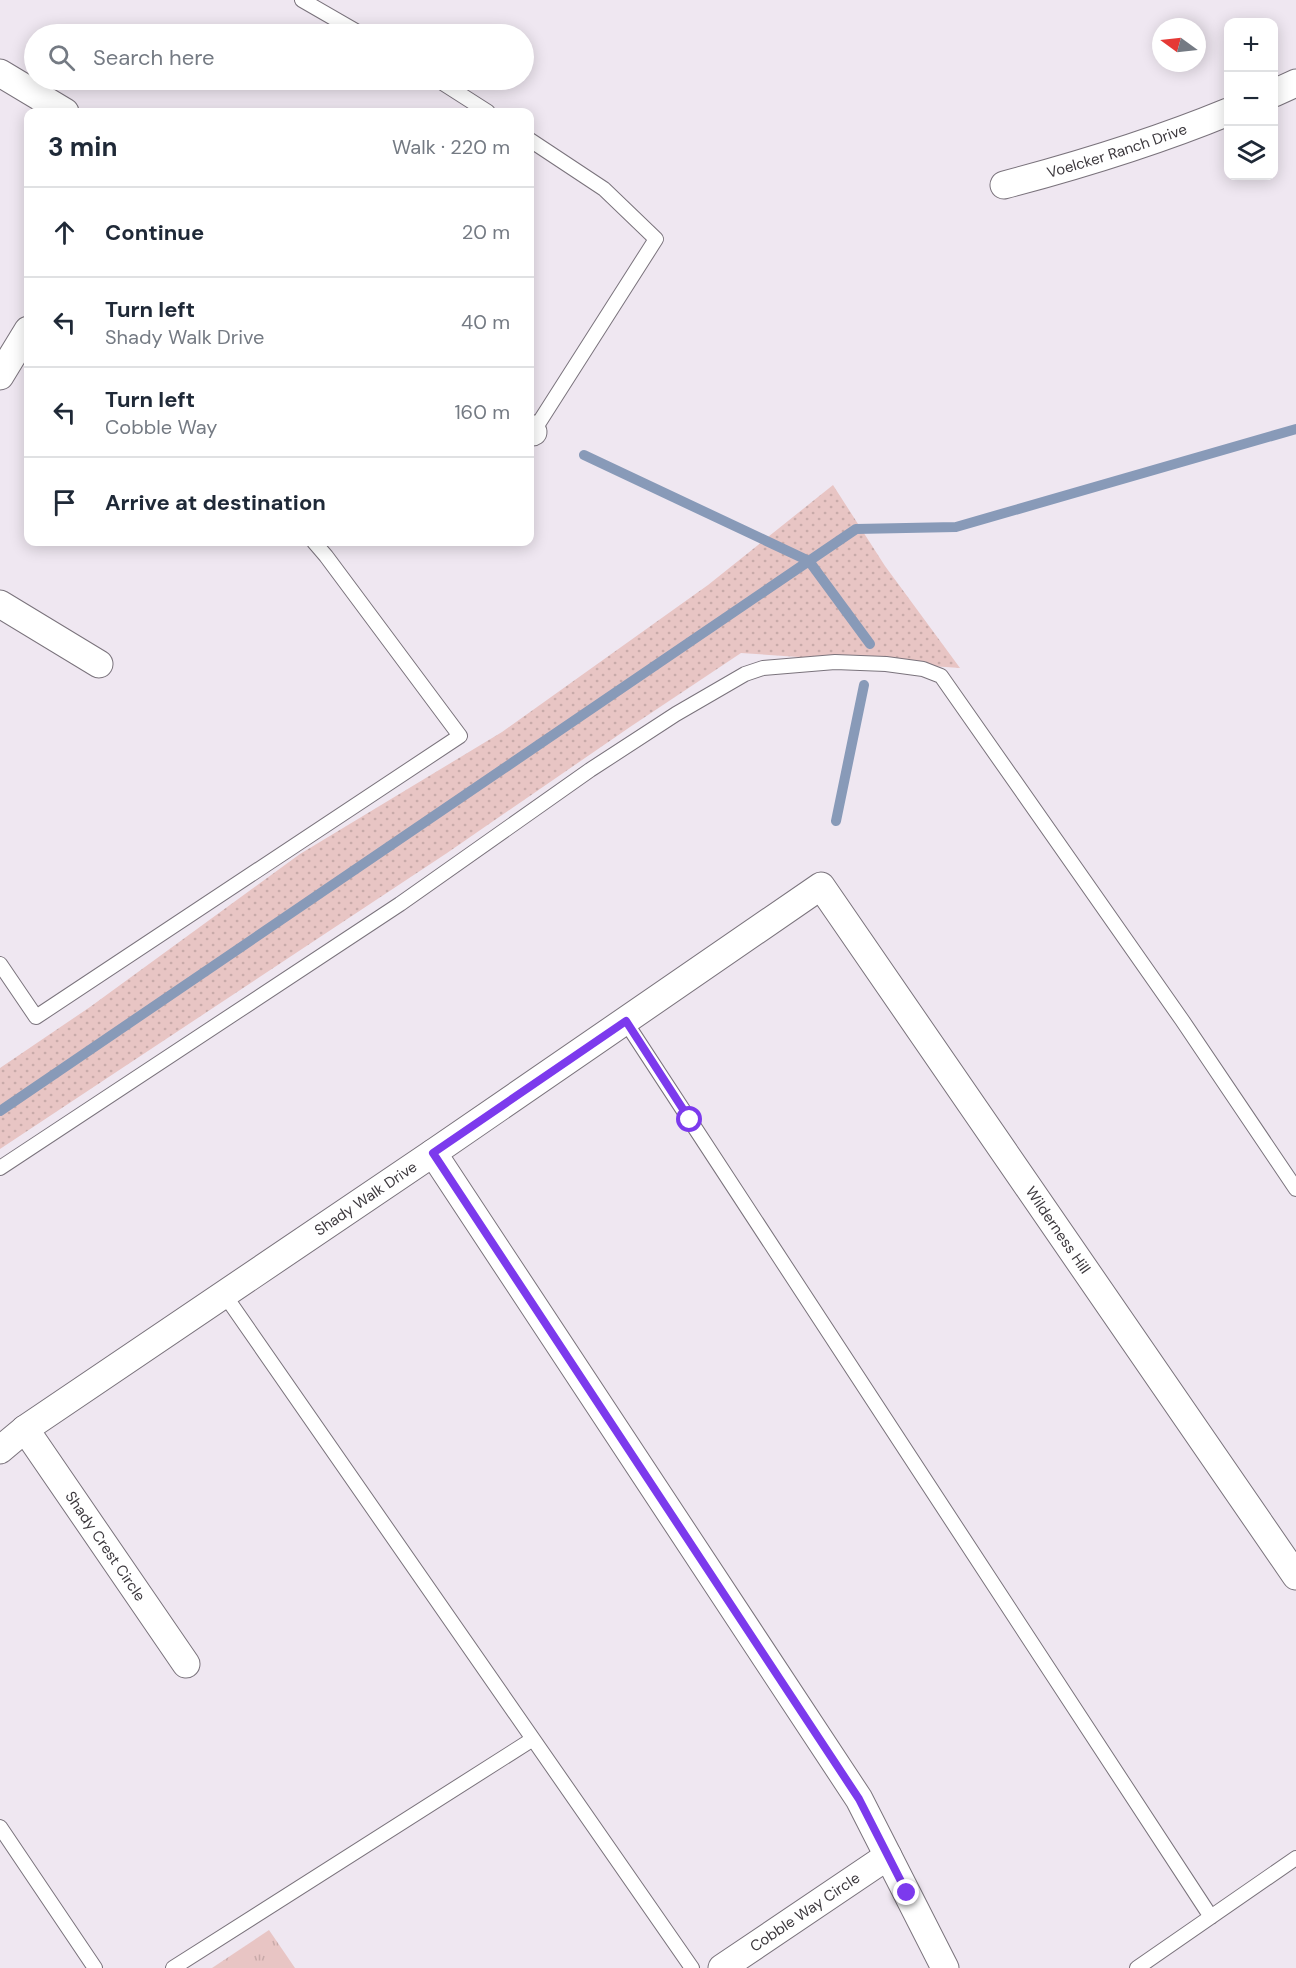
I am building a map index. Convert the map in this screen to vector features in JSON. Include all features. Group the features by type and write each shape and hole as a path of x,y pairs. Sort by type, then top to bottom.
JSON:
{"street":[{"path":"0,73 24,87"},
{"path":"1278,91 1296,83"},
{"path":"28,90 58,108"},
{"name":"Voelcker Ranch Drive","path":"1004,185 1067,169 1175,134 1224,114"},
{"path":"14,364 24,340"},
{"path":"0,604 99,664"},
{"name":"Shady Walk Drive","path":"0,1449 821,886"},
{"name":"Wilderness Hill","path":"821,886 1296,1576"},
{"path":"433,1153 859,1799 945,1968"},
{"name":"Shady Crest Circle","path":"26,1429 186,1664"},
{"name":"Cobble Way Circle","path":"722,1968 888,1856"}],"lane":[{"path":"302,0 344,24"},
{"path":"454,90 482,108"},
{"path":"534,143 604,189 656,239 534,425"},
{"path":"0,964 36,1017 460,736 317,546"},
{"path":"0,1168 400,904 590,770 675,714 744,674 763,668 835,662 886,664 923,669 941,676 1182,1020 1296,1189"},
{"path":"626,1021 1211,1917"},
{"path":"224,1294 692,1968"},
{"path":"172,1968 533,1739"},
{"path":"0,1827 95,1968"},
{"path":"1137,1968 1296,1858"}],"green space":[{"path":"833,485 885,566 960,668 741,653 447,853 0,1149 0,1068 90,1007 300,854 502,732 708,585"},
{"path":"269,1930 295,1968 212,1968"}],"waterway":[{"path":"0,1111 856,529 956,527 1296,429"},
{"path":"584,455 809,561 870,644"},
{"path":"836,821 864,685"}],"route":[{"path":"690,1120 626,1021 433,1153 859,1799 907,1893"}]}
